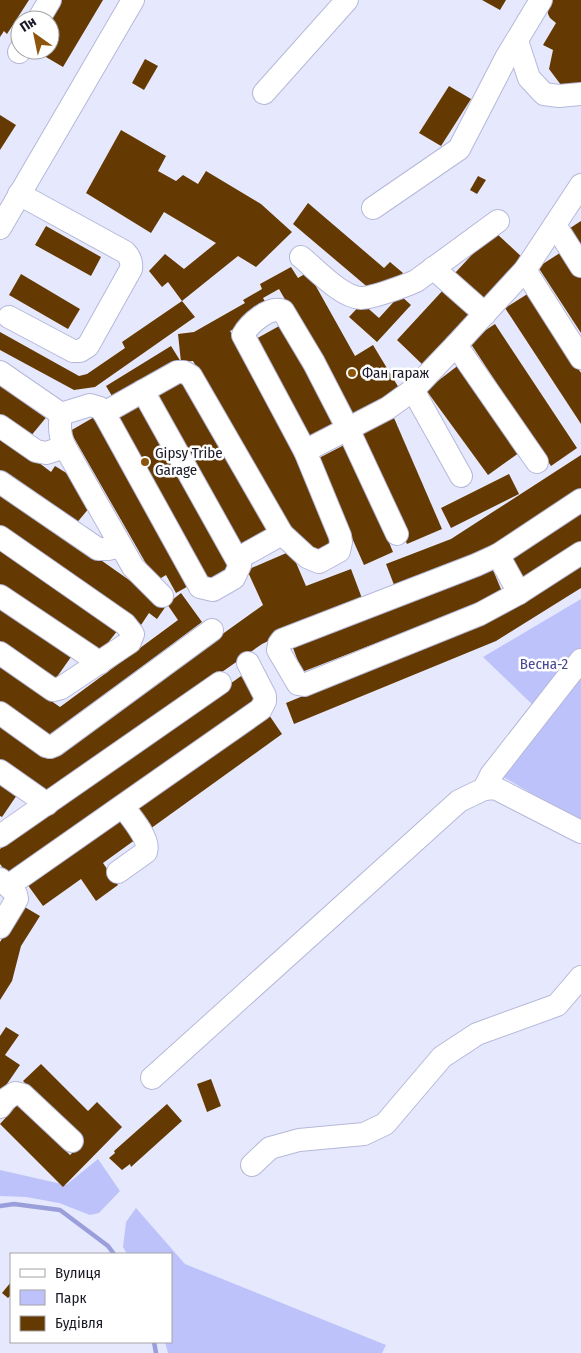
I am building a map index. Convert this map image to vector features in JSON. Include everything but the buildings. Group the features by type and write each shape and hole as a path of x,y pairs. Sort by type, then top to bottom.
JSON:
{"street":[{"path":"0,228 133,0"},
{"path":"264,93 347,0"},
{"path":"372,208 459,149 506,58 541,0"},
{"path":"517,41 529,78 544,94 559,96 581,94"},
{"path":"305,451 388,408 413,390 524,270 580,188"},
{"path":"9,317 72,351 80,351 88,346 131,269 132,263 125,252 19,194"},
{"path":"301,256 342,291 361,298 403,287 416,281 498,221"},
{"path":"555,225 581,266"},
{"path":"433,268 485,314"},
{"path":"524,270 581,358"},
{"path":"104,413 177,372 184,372 191,376 282,534 307,557 320,562 339,551 342,542 340,536 305,451 243,335 246,329 270,310 277,308 283,311 314,363 348,429 397,534"},
{"path":"456,345 537,462"},
{"path":"0,372 61,414"},
{"path":"413,390 461,476"},
{"path":"61,414 90,405 100,408 200,587 213,590 234,578 240,565 143,391"},
{"path":"61,414 59,427 65,447 133,567 162,596"},
{"path":"0,426 36,451 46,453 65,447"},
{"path":"0,482 98,549 121,546"},
{"path":"581,500 498,555 282,640 278,650 298,684 304,685 480,614 519,593 581,553"},
{"path":"237,559 282,534"},
{"path":"0,537 125,624 133,634 130,642 100,664 61,688 52,690 0,654"},
{"path":"498,555 519,593"},
{"path":"0,596 100,664"},
{"path":"0,713 46,746 56,745 212,630"},
{"path":"484,789 491,775 581,660"},
{"path":"0,927 17,899 16,894 4,882 123,806 261,709 265,696 248,663"},
{"path":"1,833 47,804 220,683"},
{"path":"0,771 47,804"},
{"path":"152,1078 459,801 484,789 495,788 581,832"},
{"path":"118,872 146,852 148,847 146,839 123,806"},
{"path":"252,1165 270,1148 298,1140 364,1134 385,1124 442,1058 477,1034 557,1005 581,978"},
{"path":"0,1107 6,1099 15,1093 23,1095 72,1141"}],"green space":[{"name":"Весна-2","path":"581,599 581,822 491,770 539,711 483,657"},
{"path":"98,1159 120,1191 99,1213 90,1215 59,1203 26,1197 0,1196 0,1170 66,1185"},
{"path":"136,1208 185,1264 386,1345 382,1353 168,1353 165,1343 172,1343 172,1253 126,1253 123,1247 126,1222"}],"waterway":[{"path":"0,1206 14,1204 60,1210 108,1246 113,1253"},
{"path":"154,1343 156,1353"}],"place":[{"name":"Фан гараж","path":"352,373"},
{"name":"Gipsy Tribe Garage","path":"145,462"}]}
